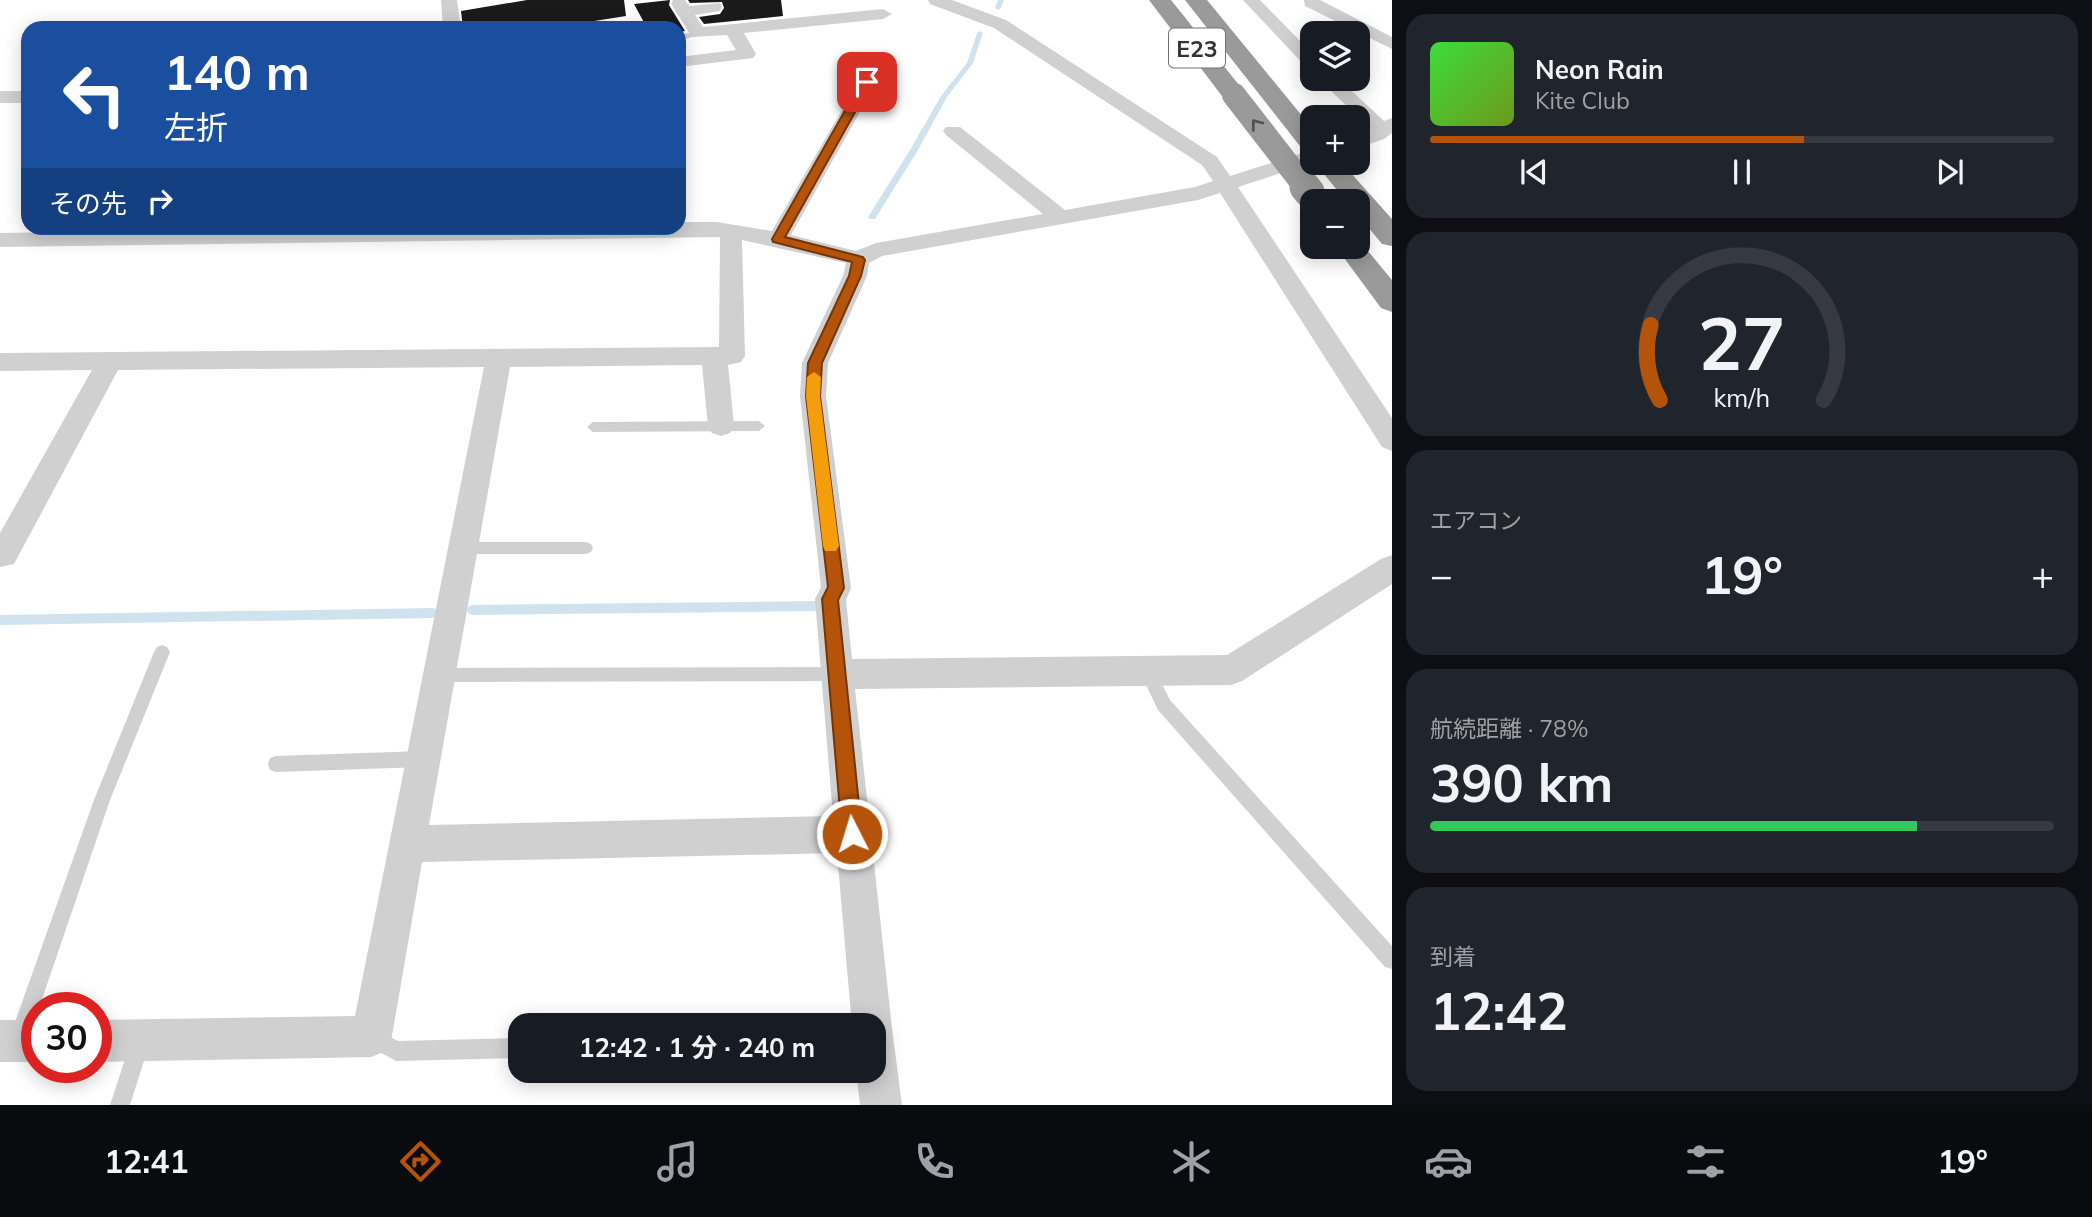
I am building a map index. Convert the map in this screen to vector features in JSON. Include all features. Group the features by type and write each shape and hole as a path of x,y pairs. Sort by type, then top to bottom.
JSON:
{"highway":[{"name":"E23","path":"1160,0 1307,189"},
{"name":"E23","path":"1196,0 1300,130"},
{"path":"1339,175 1392,237"},
{"path":"1361,259 1392,301"},
{"path":"1362,259 1392,294"}],"street":[{"path":"449,0 451,21"},
{"path":"936,0 1000,24 1210,161 1392,440"},
{"path":"1251,0 1300,51"},
{"path":"1311,2 1392,44"},
{"path":"714,7 681,8 698,33 883,14"},
{"path":"686,61 747,54 733,29"},
{"path":"778,239 867,82 876,74"},
{"path":"1339,91 1392,150"},
{"path":"0,97 21,96"},
{"path":"1177,113 1191,148"},
{"path":"953,131 1061,217"},
{"path":"686,231 731,231 778,239 859,260 876,250 1198,193 1300,160"},
{"path":"0,362 732,356 731,231"},
{"path":"0,240 224,235"},
{"path":"859,260 855,276 815,363 813,396 836,588 830,599 871,1013"},
{"path":"714,356 721,426"},
{"path":"112,1041 370,1037 425,759 499,357"},
{"path":"3,555 110,361"},
{"path":"838,674 1231,670 1392,568"},
{"path":"408,844 852,834"},
{"path":"879,1083 881,1105"}],"lane":[{"path":"686,36 698,33"},
{"path":"593,427 760,426"},
{"path":"463,548 586,548"},
{"path":"18,1041 103,800 162,652"},
{"path":"1148,672 1164,705 1392,960"},
{"path":"440,675 838,674"},
{"path":"276,764 425,759"},
{"path":"370,1037 396,1051 508,1048"},
{"path":"120,1105 141,1040"}],"building":[{"path":"527,0 624,0 626,16 594,21 462,21 461,11"},
{"path":"670,0 669,5 679,21 643,21 634,4"},
{"path":"688,0 781,0 783,16 704,24 699,17 720,14 724,8 722,2 690,3"}],"waterway":[{"path":"998,8 1001,0"},
{"path":"872,217 944,96 970,63 980,33"},
{"path":"472,610 819,606"},
{"path":"0,620 433,613"}],"slow traffic":[{"path":"814,377 813,396 831,546"}],"route":[{"path":"852,834 830,599 836,588 813,396 815,363 825,336 855,276 859,260 778,239 867,82"}]}
